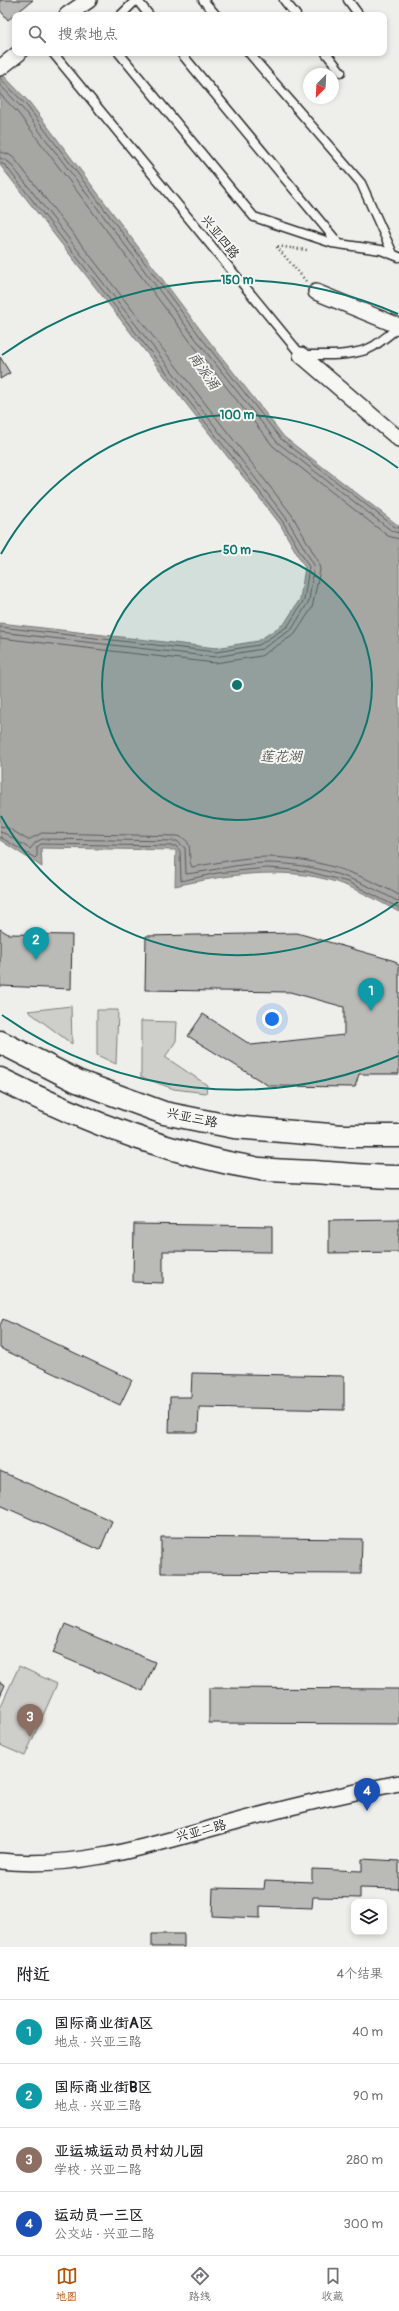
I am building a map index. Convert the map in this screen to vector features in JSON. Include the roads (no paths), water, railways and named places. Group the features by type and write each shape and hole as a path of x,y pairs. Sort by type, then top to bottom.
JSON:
{"street":[{"path":"71,12 89,0"},
{"path":"0,68 15,56"},
{"path":"316,292 399,327"},
{"path":"301,354 399,439"},
{"name":"兴亚三路","path":"0,1042 77,1081 164,1113 234,1127 342,1136 399,1136"},
{"path":"0,1080 53,1106 104,1127 162,1147 206,1158 261,1169 399,1177"},
{"name":"兴亚二路","path":"0,1861 56,1862 102,1856 344,1794 399,1783"}],"lane":[{"path":"124,12 137,0 147,12"},
{"path":"203,0 213,12"},
{"path":"284,0 294,12"},
{"path":"348,0 357,12"},
{"name":"兴亚四路","path":"55,56 301,354"},
{"path":"122,56 254,217 335,244 381,250 396,256"},
{"path":"183,56 335,244"},
{"path":"252,56 361,184 396,256"},
{"path":"328,56 340,72"},
{"path":"301,354 336,354 364,349 373,346 399,327"}],"water":[{"name":"莲花湖","path":"0,72 30,103 202,332 284,437 399,526 399,912 347,886 326,879 305,875 261,873 217,878 175,886 176,850 41,848 42,867 0,840 0,623 216,648 258,641 285,623 300,599 305,568 280,524 0,165"}],"place":[{"name":"国际商业街B区","path":"36,960"},
{"name":"国际商业街A区","path":"371,1011"},
{"name":"亚运城运动员村幼儿园","path":"30,1737"},
{"name":"运动员一三区","path":"367,1811"}],"water label":[{"name":"南派涌","path":"204,371"}]}
